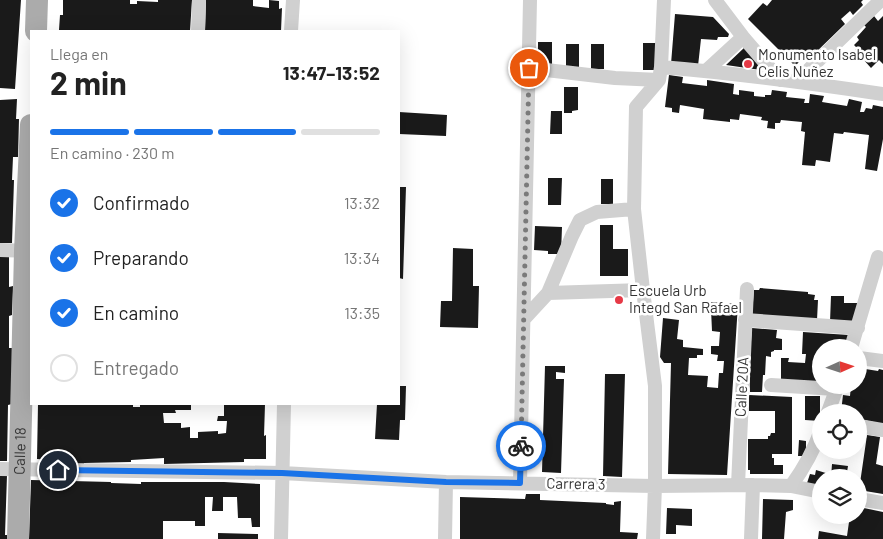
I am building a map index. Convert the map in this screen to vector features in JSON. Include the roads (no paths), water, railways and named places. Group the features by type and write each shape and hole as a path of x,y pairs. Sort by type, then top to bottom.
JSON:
{"main road":[{"path":"36,30 37,0"},
{"name":"Calle 18","path":"18,539 10,469 29,249 30,187"}],"street":[{"path":"198,30 199,0"},
{"path":"291,30 292,0"},
{"path":"520,483 530,0"},
{"path":"653,539 655,386 642,290 634,209 636,108 660,74 664,0"},
{"path":"715,0 743,37 780,80"},
{"path":"797,81 881,0"},
{"path":"706,71 743,37"},
{"path":"529,68 615,78 706,71 797,81 883,94"},
{"path":"524,319 548,293 580,220 596,212 634,209"},
{"path":"0,250 29,249"},
{"path":"854,339 878,280 878,257"},
{"name":"Calle 20A","path":"738,485 747,289"},
{"path":"548,293 642,290"},
{"path":"745,320 858,328"},
{"path":"868,360 883,362"},
{"path":"771,385 812,386"},
{"path":"281,539 284,405"},
{"path":"867,427 883,430"},
{"path":"791,486 812,453"},
{"name":"Carrera 3","path":"10,469 282,473 446,482 655,486 791,486 812,490"},
{"path":"445,539 446,482"},
{"path":"751,539 753,485"},
{"path":"867,500 883,503"}],"place":[{"name":"Monumento Isabel Celis Nuñez","path":"748,64"},
{"name":"Escuela Urb Integd San Rafael","path":"619,300"}]}
